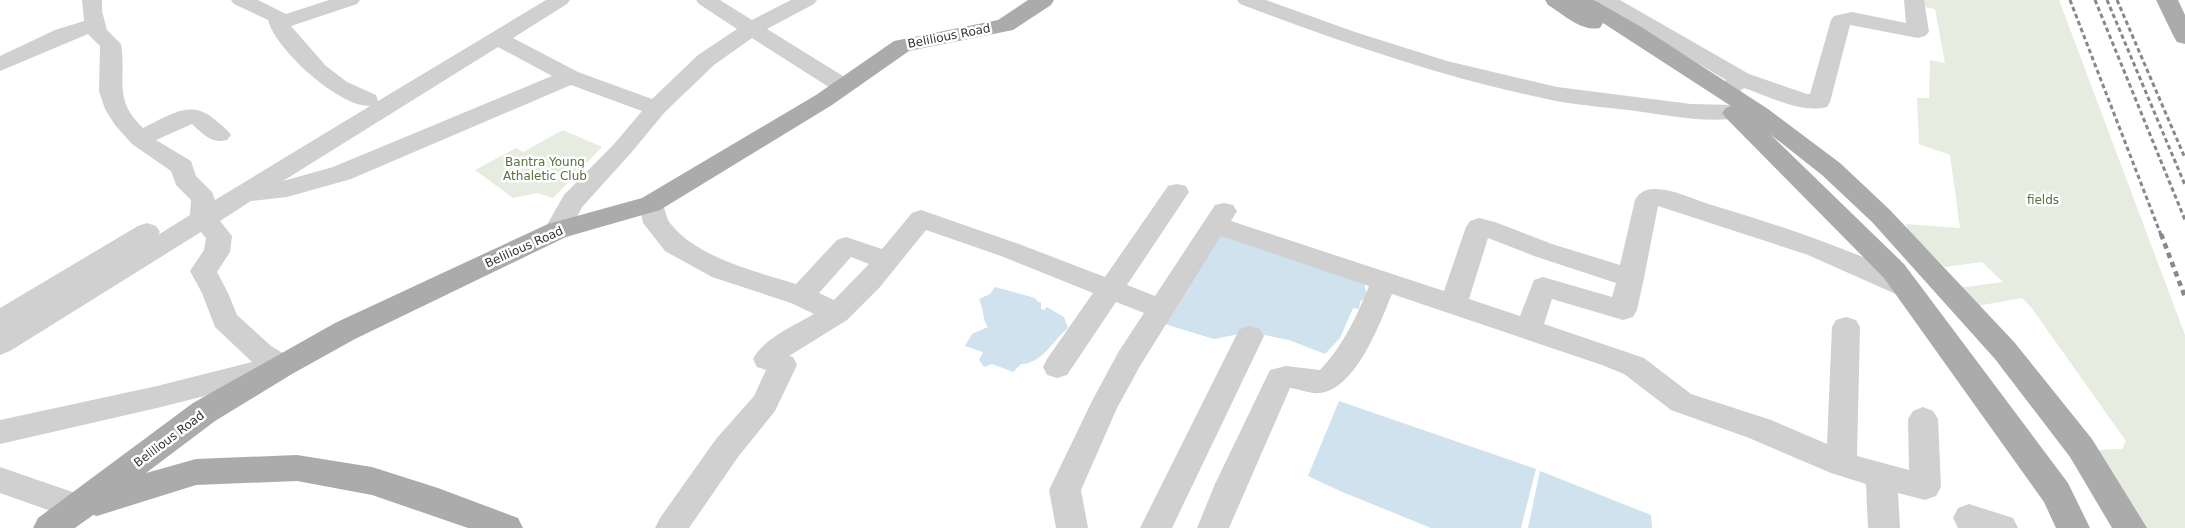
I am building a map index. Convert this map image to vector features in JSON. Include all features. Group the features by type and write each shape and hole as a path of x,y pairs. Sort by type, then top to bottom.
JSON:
{"main road":[{"name":"Belilious Road","path":"50,528 204,412 281,366 345,331 557,230 651,204 843,86 902,46 1005,25 1043,0"},
{"path":"1556,0 1733,94 1894,271 2056,493 2073,528"},
{"path":"1579,0 1733,94 1831,169 1888,223 2005,352 2080,448 2130,528"},
{"path":"2167,0 2185,37"},
{"path":"78,508 196,472 297,468 372,481 438,502 506,528"}],"street":[{"path":"92,0 92,11 97,32 110,44 112,98 128,126 165,158 182,167 185,180 218,236 217,252 203,271 215,293 225,320 261,354 281,366"},
{"path":"241,0 278,17 281,29 318,72 339,87 368,100"},
{"path":"280,23 350,0"},
{"path":"706,0 843,86"},
{"path":"557,230 573,201 623,148 656,108 706,60 751,29 807,0"},
{"path":"1247,0 1347,37 1440,66 1469,71 1557,94 1642,103 1691,111 1733,94 1819,102 1841,20 1852,18 1918,32 1914,0"},
{"path":"1605,0 1733,94"},
{"path":"244,194 497,38 540,2"},
{"path":"0,344 368,100 540,2"},
{"path":"0,64 63,35 95,24"},
{"path":"497,38 570,78 656,108"},
{"path":"0,321 203,208 244,194 287,189 342,173 570,78"},
{"path":"141,138 192,115 198,117 219,135"},
{"path":"1057,367 1177,192"},
{"path":"1529,328 1543,287 1623,310 1648,200 1652,197 1661,198 1760,229 1869,268 1907,288"},
{"path":"651,204 656,222 674,245 721,270 801,296 837,313"},
{"path":"1072,528 1065,490 1102,407 1161,309 1220,218 1384,281 1612,357 1634,366 1681,402 1760,429 1842,464 1925,487 1923,419"},
{"path":"671,528 727,448 765,403 783,365 767,359 775,351 837,313 887,261 921,220 1010,250 1161,309"},
{"path":"1453,305 1480,227 1543,250 1631,278"},
{"path":"801,296 846,246 887,261"},
{"path":"1213,528 1231,484 1280,378 1289,376 1322,382 1333,378 1356,344 1384,281"},
{"path":"1842,464 1846,327"},
{"path":"1156,528 1250,336"},
{"path":"0,432 157,397 281,366"},
{"path":"1881,476 1884,528"},
{"path":"0,480 78,508"},
{"path":"1970,518 2002,528"}],"green space":[{"name":"fields","path":"1912,0 2059,0 2185,335 2185,528 2145,528 2097,450 2122,449 2126,441 2031,307 2022,298 1977,306 1958,288 2003,282 1982,262 1945,267 1909,234 1906,224 1960,228 1950,155 1919,144 1917,98 1929,98 1930,60 1945,63 1935,9 1914,5"},
{"name":"Bantra Young Athaletic Club","path":"563,130 602,147 553,198 537,193 513,198 475,170 516,148 523,152"}],"water":[{"path":"1216,232 1363,277 1367,296 1360,302 1359,309 1353,308 1340,338 1325,354 1289,340 1249,332 1214,339 1158,322"},
{"path":"995,287 1035,298 1038,302 1041,302 1041,309 1044,310 1047,307 1064,317 1068,328 1041,356 1028,363 1021,364 1013,372 992,364 984,367 979,360 983,352 965,346 972,334 988,327 979,299 990,294"},
{"path":"1339,401 1536,469 1521,528 1431,528 1308,476"},
{"path":"1540,471 1651,515 1652,528 1528,528"}],"railway":[{"path":"2070,0 2161,235"},
{"path":"2095,0 2185,220"},
{"path":"2107,0 2185,185"},
{"path":"2117,0 2185,158"},
{"path":"2161,234 2185,297"}]}
